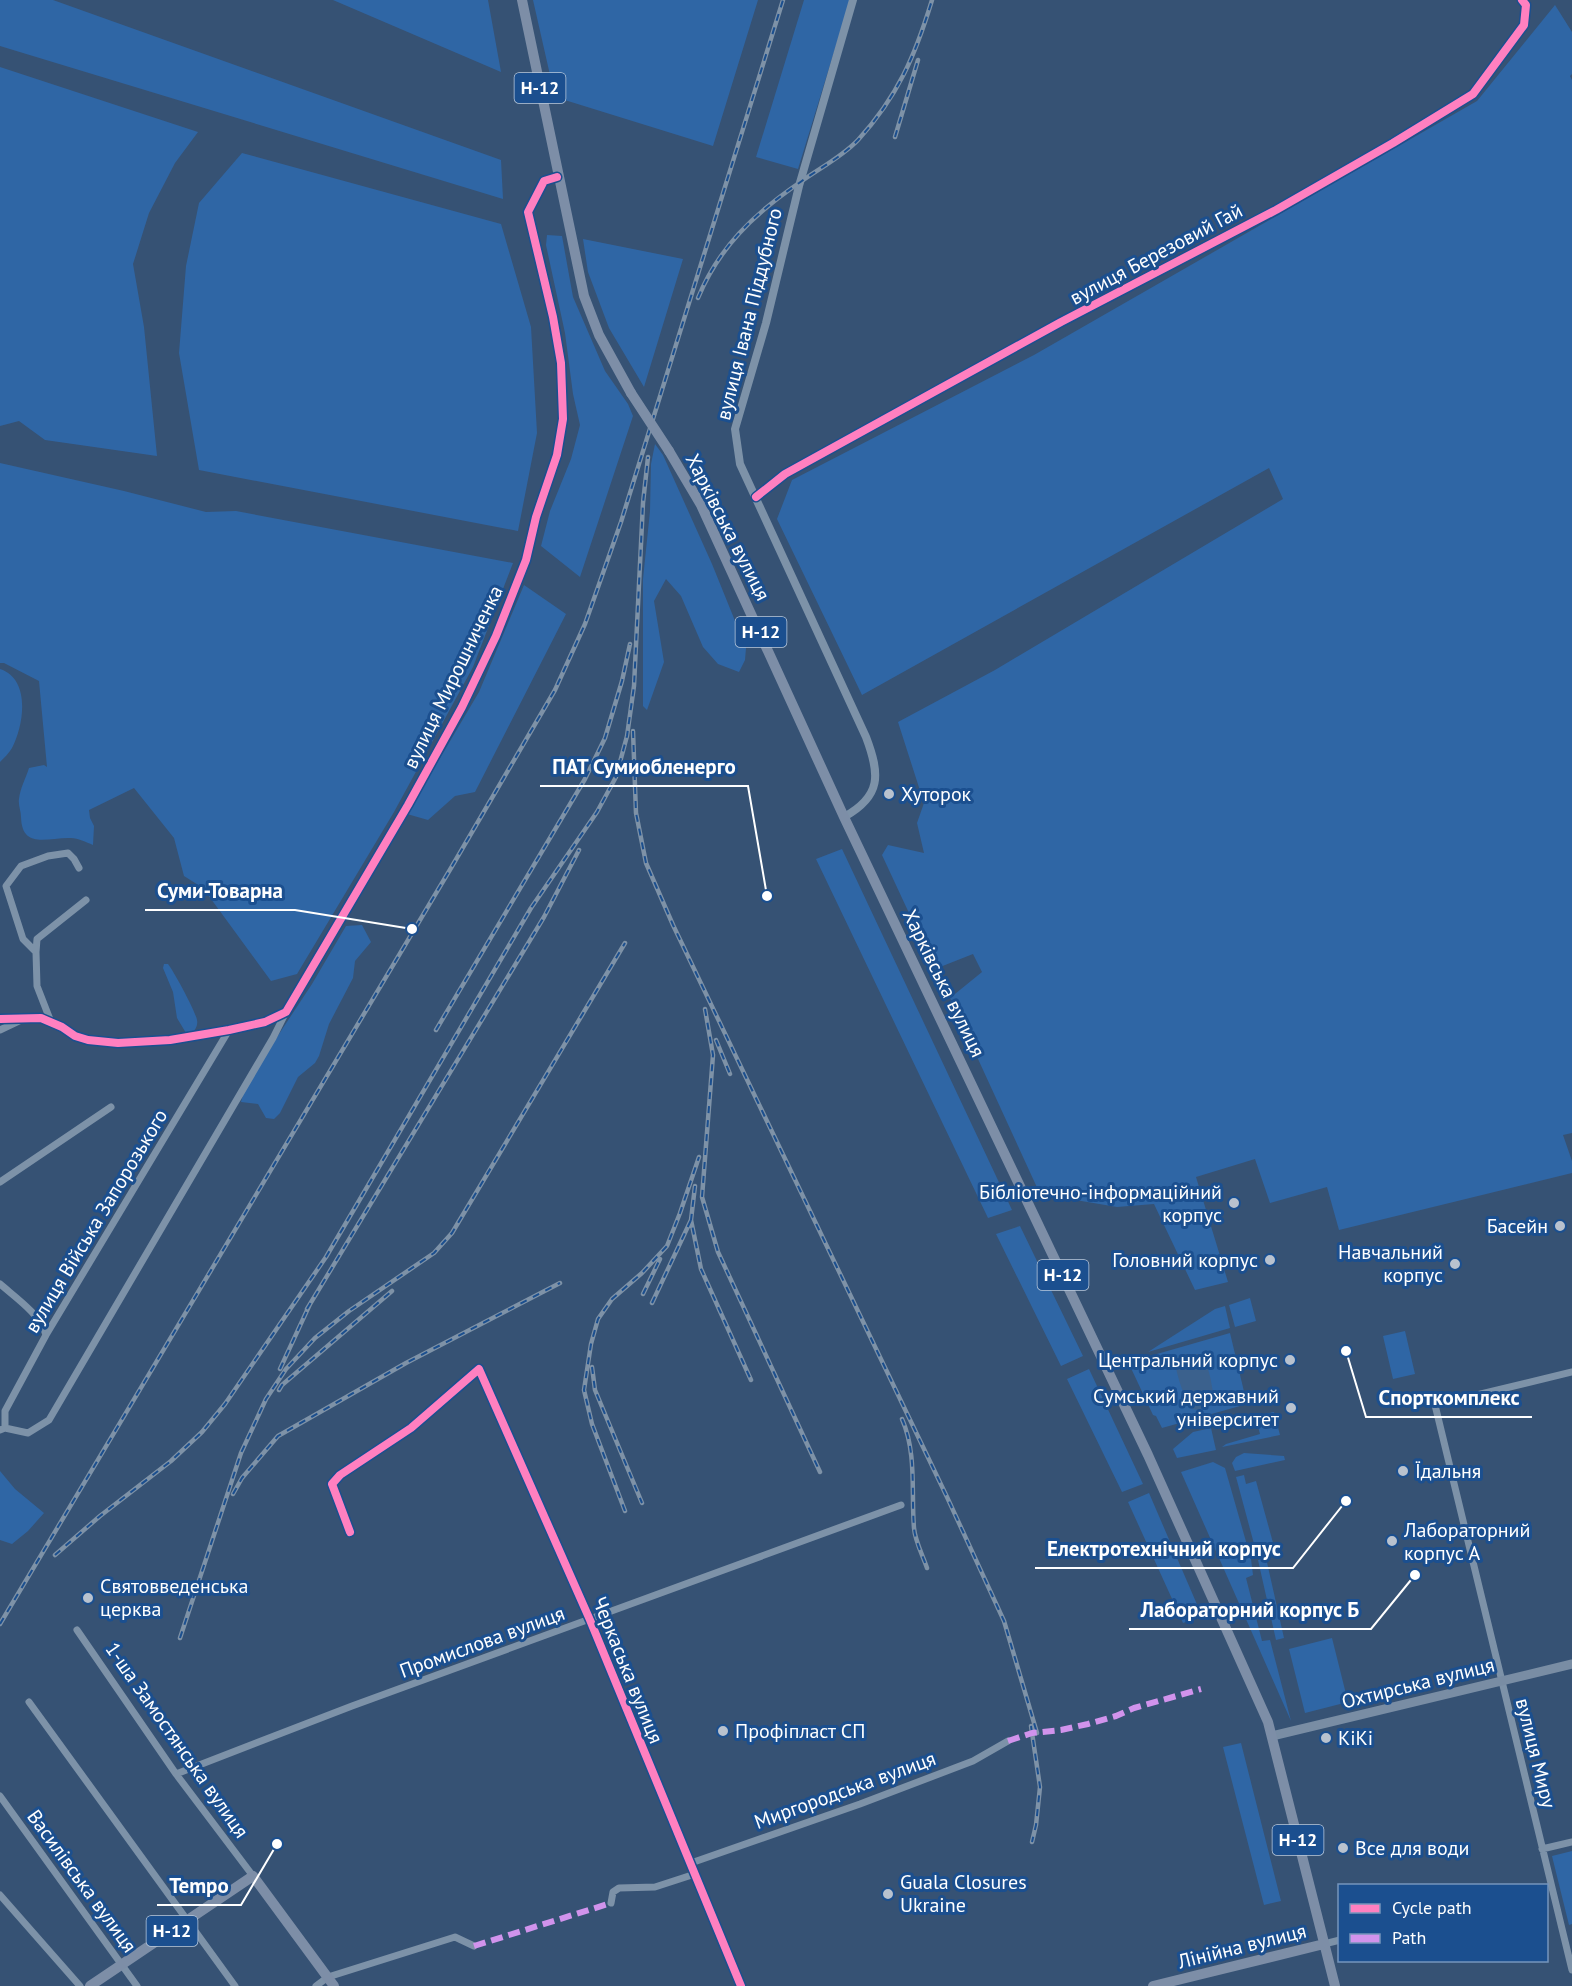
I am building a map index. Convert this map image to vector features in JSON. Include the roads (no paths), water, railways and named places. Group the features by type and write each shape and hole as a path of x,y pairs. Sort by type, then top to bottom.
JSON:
{"main road":[{"name":"Харківська вулиця","path":"522,0 557,177 584,296 599,335 631,393 701,505 844,818 1139,1436 1220,1614 1268,1722 1335,1986"},
{"name":"Охтирська вулиця","path":"1272,1736 1572,1664"},
{"name":"Н-12","path":"90,1986 253,1876"},
{"name":"1-ша Замостянська вулиця","path":"253,1876 331,1982"},
{"name":"Лінійна вулиця","path":"1153,1986 1324,1944"}],"street":[{"name":"вулиця Івана Піддубного","path":"844,818 859,809 867,800 876,784 876,765 866,737 740,464 735,429 766,323 799,186 853,0"},
{"name":"вулиця Березовий Гай","path":"756,497 786,474 1061,322 1276,210 1473,94 1524,25 1526,5 1522,0"},
{"name":"вулиця Мирошниченка","path":"286,1012 408,805 462,707 496,636 526,560 536,517 557,455 563,419 561,363 553,317 528,212 544,180 557,177"},
{"path":"36,952 23,939 6,886 21,866 48,856 68,853 79,868"},
{"path":"51,1022 37,986 37,939 86,900"},
{"path":"0,1019 41,1018 75,1036 88,1040 118,1043 170,1040 229,1030 265,1022 286,1012"},
{"path":"3,1429 28,1433 49,1420 273,1038 286,1012"},
{"path":"0,1030 26,1017"},
{"name":"вулиця Війська Запорозького","path":"3,1429 5,1411 46,1335 229,1030"},
{"path":"0,1182 111,1107"},
{"path":"0,1284 18,1299 43,1326 46,1335"},
{"name":"Черкаська вулиця","path":"350,1532 332,1484 340,1475 411,1428 479,1369 590,1620 741,1986"},
{"name":"вулиця Миру","path":"1572,1372 1435,1405 1542,1849 1549,1887 1572,1970"},
{"name":"Промислова вулиця","path":"176,1774 352,1706 901,1505"},
{"name":"1-ша Замостянська вулиця","path":"77,1629 176,1774 253,1876"},
{"path":"29,1702 235,1986"},
{"name":"Миргородська вулиця","path":"691,1863 932,1777 973,1761 1008,1741"},
{"name":"Василівська вулиця","path":"0,1796 137,1986"},
{"path":"1542,1849 1572,1842"},
{"path":"611,1903 613,1892 619,1888 656,1887 695,1874"},
{"path":"0,1895 80,1986"},
{"path":"316,1986 454,1937 474,1947"},
{"name":"Лінійна вулиця","path":"1324,1944 1338,1940"}],"railway":[{"path":"0,1624 555,690 585,624 621,522 783,0"},
{"path":"698,298 716,263 739,233 767,207 845,152 872,124 904,74 932,0"},
{"path":"895,137 918,60"},
{"path":"55,1555 100,1516 171,1461 202,1432 225,1404 326,1257 531,908 597,812 616,777 627,736 634,686 643,503 648,457"},
{"path":"436,1030 585,779 605,738 630,644"},
{"path":"633,731 636,813 646,863 673,925 1004,1621 1037,1733"},
{"path":"307,1309 544,917 579,850"},
{"path":"180,1638 241,1453 266,1399 286,1369 315,1338 349,1311 434,1253 452,1233 625,943"},
{"path":"705,1009 713,1055 702,1197 718,1252 820,1472"},
{"path":"716,1040 730,1074"},
{"path":"625,1511 592,1424 584,1390 591,1344 598,1319 612,1299 642,1273 667,1246 699,1157"},
{"path":"695,1186 691,1220 701,1269 751,1380"},
{"path":"652,1303 691,1220"},
{"path":"643,1294 660,1259"},
{"path":"233,1494 242,1478 278,1436 406,1363 560,1283"},
{"path":"279,1390 392,1291"},
{"path":"280,1369 310,1304"},
{"path":"592,1367 595,1390 642,1503"},
{"path":"902,1419 912,1459 915,1533 927,1568"},
{"path":"1031,1726 1040,1787 1032,1842"}],"place":[{"name":"Хуторок","path":"889,794"},
{"name":"ПАТ Сумиобленерго","path":"767,896"},
{"name":"Суми-Товарна","path":"412,929"},
{"name":"Бібліотечно-інформаційний корпус","path":"1234,1203"},
{"name":"Басейн","path":"1560,1226"},
{"name":"Головний корпус","path":"1270,1260"},
{"name":"Навчальний корпус","path":"1455,1264"},
{"name":"Спорткомплекс","path":"1346,1351"},
{"name":"Центральний корпус","path":"1290,1360"},
{"name":"Сумський державний університет","path":"1291,1408"},
{"name":"Їдальня","path":"1403,1471"},
{"name":"Електротехнічний корпус","path":"1346,1501"},
{"name":"Лабораторний корпус А","path":"1392,1541"},
{"name":"Лабораторний корпус Б","path":"1415,1575"},
{"name":"Святовведенська церква","path":"88,1598"},
{"name":"Профіпласт СП","path":"723,1731"},
{"name":"КіКі","path":"1326,1738"},
{"name":"Tempo","path":"277,1844"},
{"name":"Все для води","path":"1343,1848"},
{"name":"Guala Closures Ukraine","path":"888,1894"}]}
